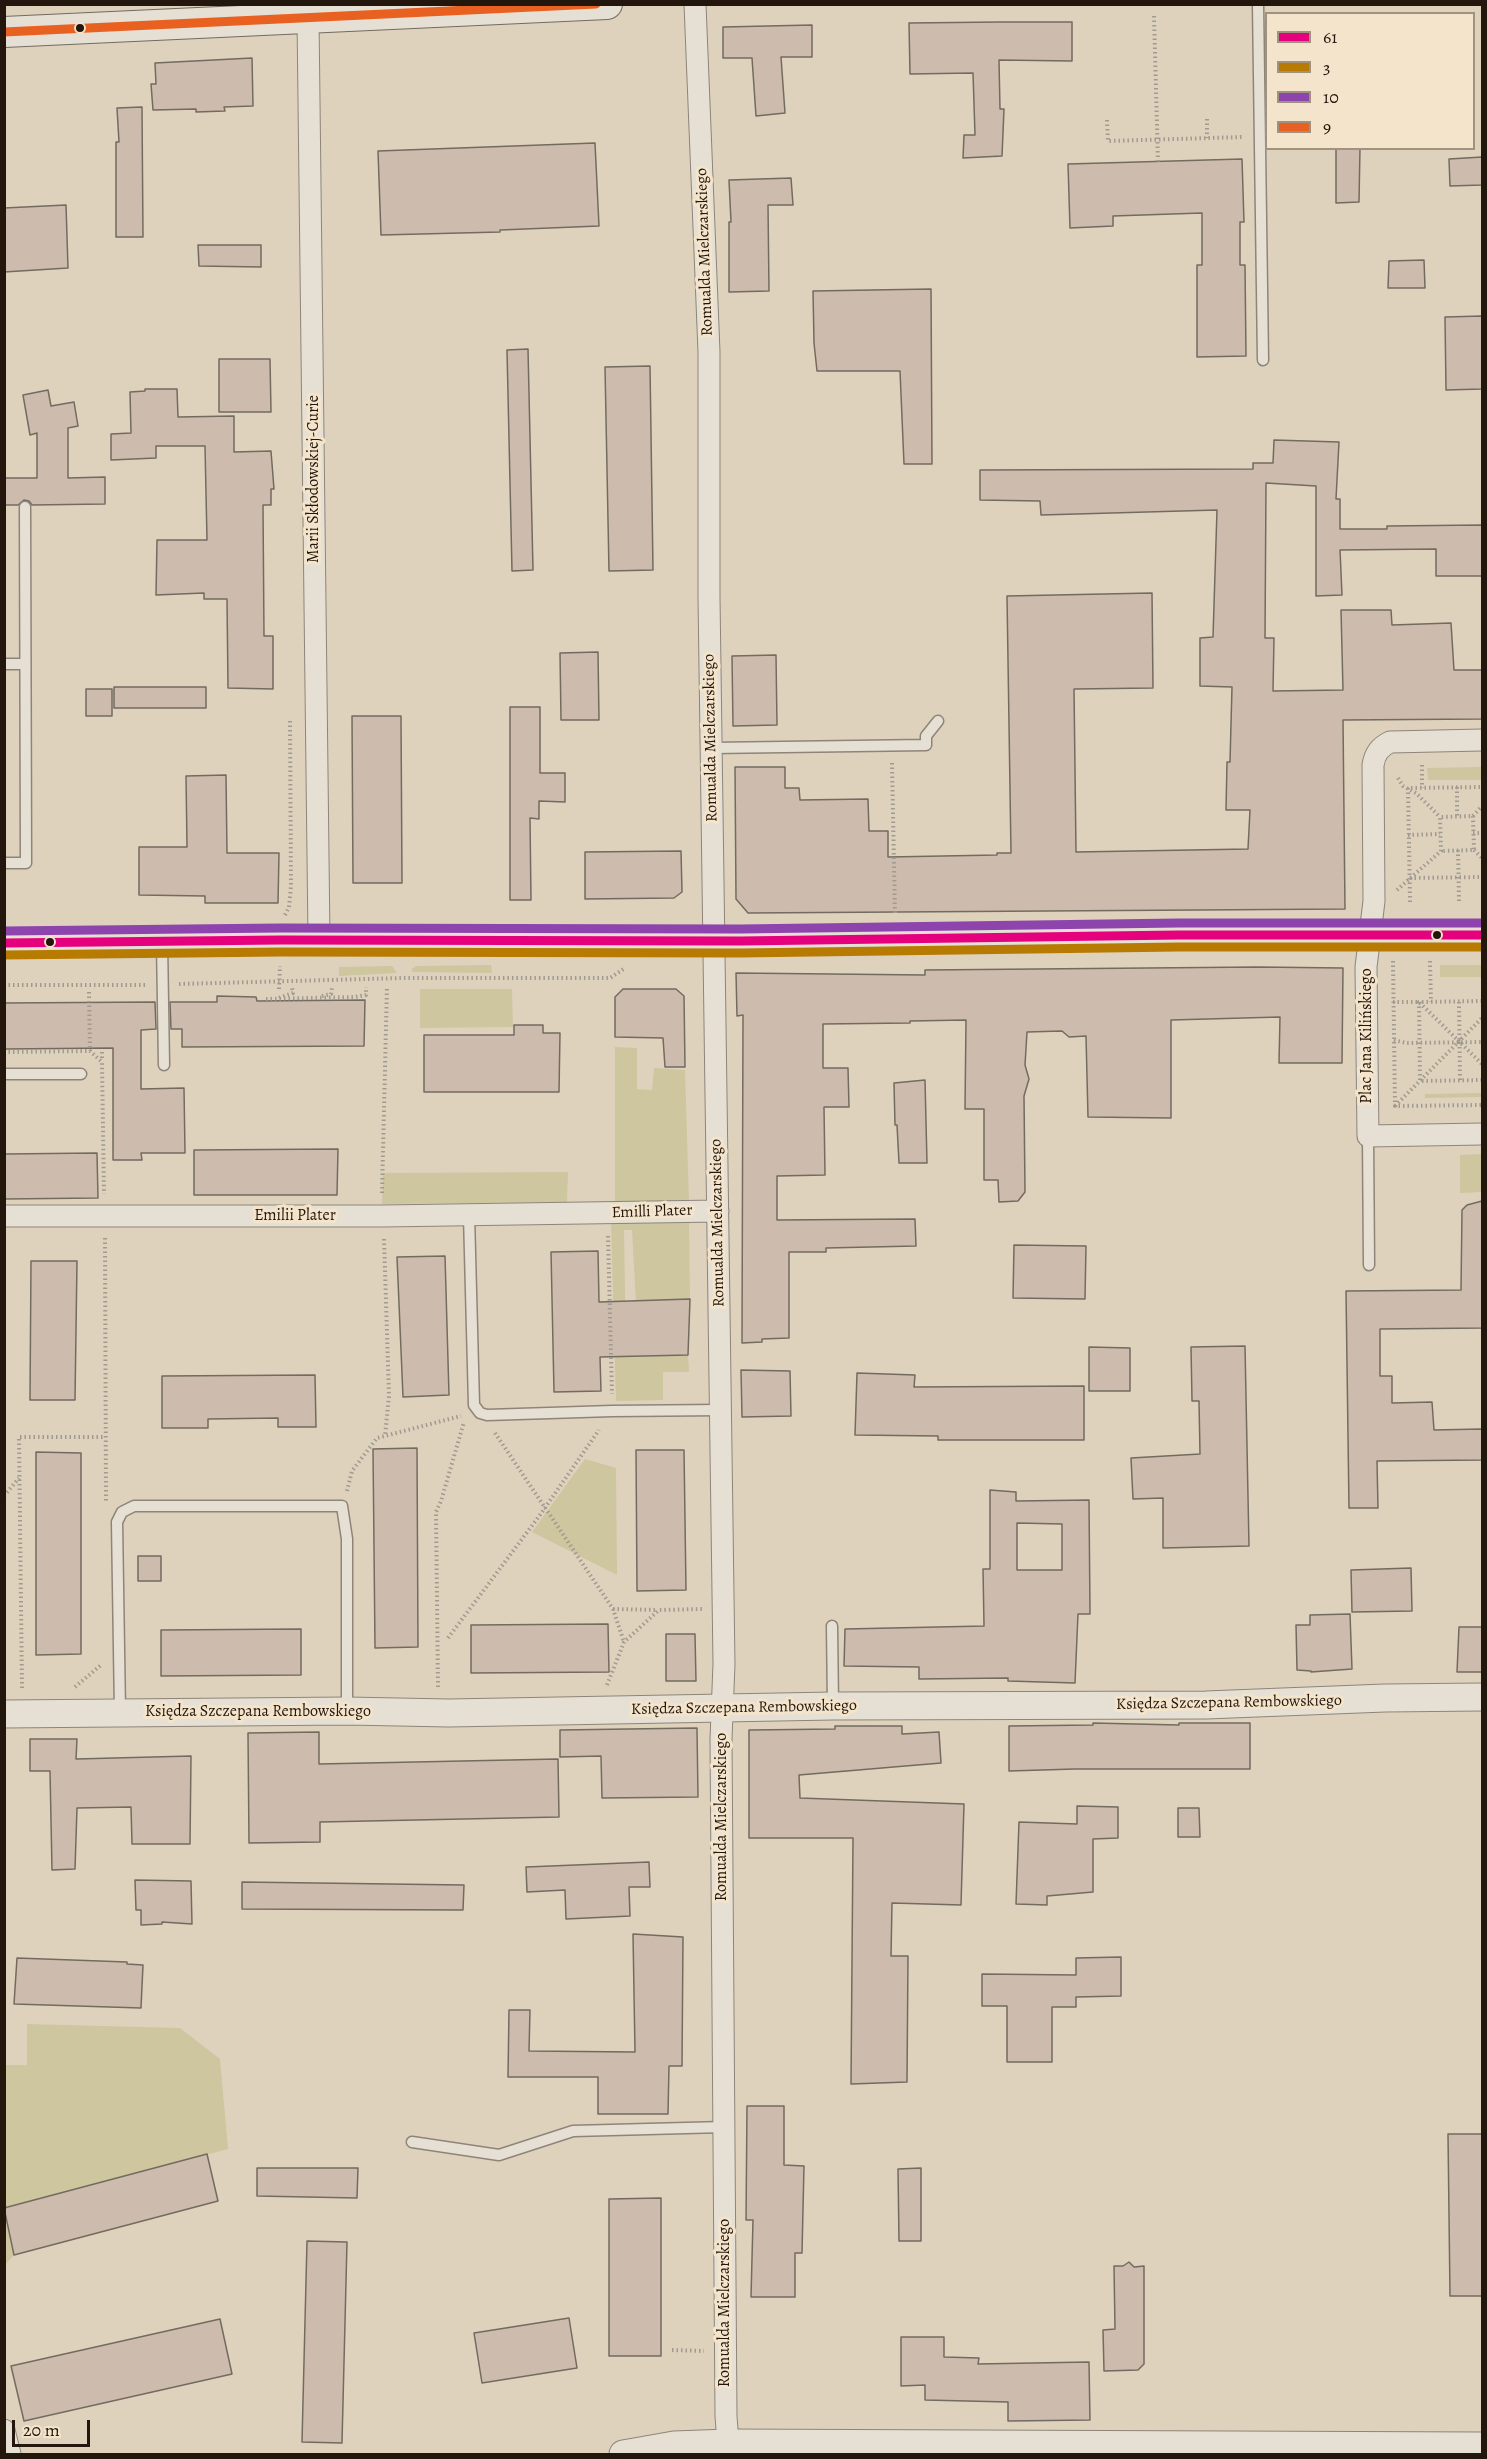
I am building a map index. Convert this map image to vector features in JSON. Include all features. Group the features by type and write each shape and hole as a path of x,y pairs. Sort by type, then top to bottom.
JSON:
{"main road":[{"path":"4,32 607,4"}],"street":[{"name":"Romualda Mielczarskiego","path":"695,4 709,352 724,1664 722,1709 724,2127 728,2443"},
{"name":"Marii Skłodowskiej-Curie","path":"308,17 319,940"},
{"name":"Plac Jana Kilińskiego","path":"1368,1136 1366,967 1374,901 1373,765 1377,752 1390,742 1482,740"},
{"path":"4,943 1482,935"},
{"path":"1368,1136 1482,1134"},
{"name":"Emilii Plater","path":"4,1216 105,1210 382,1210 469,1215 586,1214"},
{"name":"Emilli Plater","path":"586,1214 718,1211"},
{"name":"Księdza Szczepana Rembowskiego","path":"13,1706 120,1713 347,1711 449,1713 833,1706 1206,1705 1385,1698 1482,1697"},
{"path":"4,2430 10,2454"},
{"path":"623,2454 674,2445 728,2443 1482,2446"}],"lane":[{"path":"1257,4 1263,360"},
{"path":"4,863 26,863 25,507"},
{"path":"4,664 25,664"},
{"path":"712,747 926,745 926,736 938,721"},
{"path":"162,942 164,1065"},
{"path":"4,1074 81,1074"},
{"path":"1368,1136 1369,1265"},
{"path":"469,1215 476,1409 487,1415 721,1410"},
{"path":"120,1713 117,1522 122,1512 134,1506 342,1506 347,1539 347,1711"},
{"path":"832,1626 833,1706"},
{"path":"412,2142 499,2155 573,2131 724,2127"}],"path":[{"path":"1154,16 1158,162"},
{"path":"1207,119 1207,138"},
{"path":"1107,120 1108,141 1260,137"},
{"path":"891,745 895,918"},
{"path":"1414,763 1432,762"},
{"path":"1422,763 1422,788"},
{"path":"1397,772 1399,782 1440,817 1473,816"},
{"path":"1457,787 1457,816"},
{"path":"1408,788 1482,787"},
{"path":"1408,788 1410,902"},
{"path":"1482,806 1473,816 1474,850 1482,858"},
{"path":"1440,817 1441,850"},
{"path":"1473,833 1482,833"},
{"path":"1408,835 1440,834"},
{"path":"1394,893 1441,850 1474,850"},
{"path":"1458,850 1459,901"},
{"path":"1409,878 1482,877"},
{"path":"4,985 163,985 404,978 610,978 660,940"},
{"path":"1393,960 1395,1106"},
{"path":"1430,960 1431,1002"},
{"path":"279,989 280,964"},
{"path":"386,1436 389,1396 382,1210 387,986"},
{"path":"266,999 366,995 366,987"},
{"path":"276,999 293,993 292,988"},
{"path":"315,998 331,994 332,988"},
{"path":"89,992 90,1051"},
{"path":"1394,1002 1482,1001"},
{"path":"1419,1002 1482,1064"},
{"path":"1419,1002 1420,1081"},
{"path":"1459,1002 1460,1080"},
{"path":"1395,1106 1482,1018"},
{"path":"1394,1040 1482,1042"},
{"path":"4,1052 90,1051 102,1062"},
{"path":"13,1706 20,1477 19,1437 104,1437 105,1210 102,1052"},
{"path":"1420,1081 1482,1080"},
{"path":"1395,1106 1482,1105"},
{"path":"448,1638 612,1411 608,1214"},
{"path":"342,1506 352,1471 377,1438 466,1415 436,1512 438,1691"},
{"path":"491,1426 614,1610 624,1642"},
{"path":"4,1496 20,1477"},
{"path":"614,1610 703,1609"},
{"path":"606,1689 624,1642 659,1610"},
{"path":"74,1689 108,1658"},
{"path":"672,2350 708,2351"}],"shaded area":[{"path":"1482,767 1482,780 1428,780 1427,768"},
{"path":"491,965 492,973 412,972 416,966"},
{"path":"1440,965 1482,965 1482,977 1440,977"},
{"path":"392,966 397,973 339,976 339,967"},
{"path":"420,989 512,989 513,1027 420,1028"},
{"path":"615,1047 637,1048 637,1089 652,1090 654,1068 685,1070 689,1201 615,1202"},
{"path":"1482,1093 1482,1097 1425,1098 1425,1094"},
{"path":"1482,1154 1482,1192 1460,1193 1460,1155"},
{"path":"568,1172 567,1202 382,1204 383,1173"},
{"path":"689,1220 690,1299 636,1302 632,1230 624,1230 626,1357 688,1355 689,1372 663,1372 663,1400 616,1401 611,1222"},
{"path":"585,1459 616,1468 617,1575 532,1532"},
{"path":"27,2024 180,2028 220,2059 228,2149 5,2208 5,2065 27,2065"},
{"path":"4,2215 14,2255 5,2265 4,2265"}],"building":[{"path":"1072,22 1072,61 999,60 1000,109 1004,109 1002,156 963,158 964,135 975,135 973,73 910,74 909,23"},
{"path":"812,25 812,57 781,57 785,113 756,116 752,58 723,58 723,27"},
{"path":"252,58 253,106 224,107 225,111 153,110 151,84 156,84 155,63"},
{"path":"142,107 143,237 116,237 116,142 119,142 117,108"},
{"path":"595,143 599,226 500,230 500,232 381,235 378,151"},
{"path":"1336,150 1360,150 1359,202 1336,203"},
{"path":"1482,157 1482,185 1450,186 1449,159"},
{"path":"1242,159 1244,222 1240,222 1240,265 1245,265 1246,356 1197,357 1197,265 1202,265 1202,213 1113,216 1113,226 1070,228 1068,164"},
{"path":"791,178 793,205 768,205 769,291 729,292 729,222 731,222 729,180"},
{"path":"66,205 68,268 4,272 4,208"},
{"path":"198,245 261,245 261,267 199,266"},
{"path":"1424,260 1425,288 1388,288 1389,261"},
{"path":"931,289 932,464 904,464 900,371 817,371 813,291"},
{"path":"1482,316 1482,389 1446,390 1445,317"},
{"path":"528,349 533,570 512,571 507,350"},
{"path":"219,359 270,359 271,412 219,412"},
{"path":"650,366 653,570 609,571 605,367"},
{"path":"145,389 177,389 178,417 234,416 234,452 271,451 274,489 271,489 271,505 263,505 264,636 273,636 273,689 228,688 227,599 204,599 204,593 156,595 157,540 207,540 205,446 156,446 156,458 111,460 111,434 131,433 130,392 145,391"},
{"path":"48,390 51,406 74,402 78,426 68,428 68,478 105,477 105,504 32,505 29,501 24,500 18,505 4,505 4,478 37,478 37,433 30,435 23,395"},
{"path":"1274,440 1339,442 1336,499 1340,499 1340,529 1482,525 1482,576 1436,576 1436,549 1340,550 1342,595 1316,596 1316,486 1266,483 1265,638 1274,638 1273,691 1343,690 1341,610 1391,610 1392,625 1451,623 1454,670 1482,670 1482,719 1343,720 1345,909 748,913 736,899 735,767 785,767 785,788 799,788 800,800 868,799 869,831 888,831 888,857 1011,853 1007,596 1152,593 1153,688 1074,689 1076,852 1248,849 1250,810 1226,810 1232,687 1200,686 1200,638 1213,637 1217,510 1041,515 1040,501 980,500 980,470 1253,469 1253,463 1273,463"},
{"path":"598,652 599,720 561,720 560,653"},
{"path":"776,655 777,725 733,726 732,656"},
{"path":"114,687 206,687 206,708 114,708"},
{"path":"86,689 112,689 112,716 86,716"},
{"path":"510,707 540,707 540,773 565,773 565,802 539,801 539,819 530,818 531,900 510,900"},
{"path":"352,716 401,716 402,883 353,883"},
{"path":"226,775 227,853 279,853 278,903 205,903 205,896 139,895 139,847 187,847 186,776"},
{"path":"681,851 682,892 674,898 585,899 585,852"},
{"path":"1343,968 1342,1063 1279,1063 1280,1017 1171,1020 1171,1118 1088,1117 1086,1036 1069,1037 1062,1031 1027,1032 1025,1065 1029,1079 1024,1096 1025,1192 1018,1201 999,1202 998,1180 984,1180 984,1109 965,1109 966,1020 823,1024 823,1068 848,1068 849,1107 824,1107 825,1175 777,1176 777,1220 915,1219 916,1246 826,1248 826,1252 789,1252 789,1338 762,1339 762,1342 742,1343 743,1015 737,1016 736,973 925,975 925,970"},
{"path":"623,989 676,989 684,996 685,1067 665,1067 663,1038 615,1037 615,997"},
{"path":"217,996 256,997 257,1001 365,1000 364,1046 182,1047 182,1029 171,1029 170,1002 217,1002"},
{"path":"155,1002 156,1029 141,1030 141,1089 184,1088 185,1153 141,1153 142,1160 113,1160 113,1048 4,1049 4,1003"},
{"path":"514,1025 543,1025 543,1033 560,1033 559,1092 424,1092 424,1035 514,1035"},
{"path":"925,1080 927,1163 899,1163 894,1083"},
{"path":"338,1149 337,1195 194,1195 194,1150"},
{"path":"97,1153 98,1198 4,1199 4,1154"},
{"path":"1482,1201 1482,1328 1380,1329 1380,1376 1392,1376 1392,1403 1432,1402 1434,1430 1482,1429 1482,1460 1377,1461 1378,1508 1349,1508 1346,1291 1461,1290 1462,1210 1467,1205"},
{"path":"1014,1245 1086,1246 1085,1299 1013,1298"},
{"path":"598,1251 599,1302 690,1299 688,1355 600,1357 601,1391 554,1392 551,1252"},
{"path":"445,1256 449,1395 403,1397 397,1257"},
{"path":"31,1261 77,1261 75,1400 30,1400"},
{"path":"1245,1346 1249,1546 1163,1548 1163,1498 1133,1499 1131,1458 1200,1454 1199,1401 1192,1401 1191,1347"},
{"path":"1089,1347 1130,1348 1130,1391 1089,1391"},
{"path":"741,1370 790,1371 791,1416 742,1417"},
{"path":"857,1373 915,1375 914,1387 1084,1386 1084,1440 938,1440 938,1436 855,1435"},
{"path":"315,1375 316,1427 278,1427 278,1418 208,1419 208,1428 162,1428 162,1376"},
{"path":"417,1448 418,1647 375,1648 373,1449"},
{"path":"636,1450 684,1450 686,1590 637,1591"},
{"path":"36,1452 81,1453 81,1654 36,1655"},
{"path":"990,1490 1016,1492 1016,1501 1089,1500 1090,1614 1078,1614 1075,1683 1008,1681 1008,1678 919,1679 919,1667 844,1666 845,1629 984,1626 983,1569 990,1569","holes":["1017,1523 1062,1524 1062,1570 1017,1570"]},
{"path":"138,1556 161,1556 161,1581 138,1581"},
{"path":"1411,1568 1412,1611 1352,1612 1351,1570"},
{"path":"1350,1614 1352,1669 1311,1672 1297,1670 1296,1625 1310,1625 1310,1615"},
{"path":"608,1624 609,1672 471,1673 471,1625"},
{"path":"1459,1627 1482,1627 1482,1672 1457,1672"},
{"path":"301,1629 301,1675 161,1676 161,1630"},
{"path":"666,1634 695,1634 696,1681 666,1681"},
{"path":"1093,1723 1179,1725 1179,1723 1250,1723 1250,1769 1009,1771 1009,1726 1093,1725"},
{"path":"835,1726 902,1726 902,1734 939,1732 941,1763 799,1775 800,1798 964,1804 961,1905 892,1903 891,1956 908,1956 907,2082 851,2084 853,1838 749,1838 749,1730 835,1729"},
{"path":"697,1728 698,1797 602,1798 601,1756 560,1757 560,1730"},
{"path":"319,1732 319,1764 558,1759 559,1817 320,1822 320,1842 249,1843 248,1733"},
{"path":"30,1739 77,1739 76,1759 191,1756 190,1844 132,1844 131,1807 77,1808 75,1869 52,1870 50,1771 30,1771"},
{"path":"1077,1806 1118,1807 1118,1838 1093,1839 1093,1892 1047,1896 1047,1905 1016,1904 1019,1822 1077,1824"},
{"path":"1178,1808 1199,1808 1200,1837 1178,1837"},
{"path":"649,1862 650,1887 629,1887 630,1916 566,1919 565,1890 527,1892 526,1867"},
{"path":"135,1880 191,1881 192,1924 162,1922 162,1924 141,1925 141,1910 136,1910"},
{"path":"242,1882 464,1885 463,1910 242,1909"},
{"path":"633,1934 683,1937 682,2066 669,2066 668,2114 598,2114 598,2077 508,2077 509,2010 530,2010 529,2051 635,2052"},
{"path":"1121,1957 1121,1996 1076,1997 1076,2007 1052,2007 1052,2062 1007,2062 1007,2006 982,2006 982,1974 1076,1975 1076,1958"},
{"path":"17,1958 127,1962 127,1964 143,1965 141,2008 14,2004"},
{"path":"747,2106 784,2106 784,2165 804,2166 802,2253 795,2253 795,2297 751,2297 753,2220 746,2220"},
{"path":"1448,2134 1482,2134 1482,2296 1450,2296"},
{"path":"207,2154 218,2201 14,2255 4,2208"},
{"path":"257,2168 358,2168 357,2198 257,2196"},
{"path":"921,2168 921,2241 899,2241 898,2169"},
{"path":"661,2198 661,2356 609,2356 609,2199"},
{"path":"307,2241 347,2242 342,2443 302,2442"},
{"path":"1129,2262 1134,2267 1144,2266 1144,2364 1138,2370 1104,2371 1103,2330 1115,2329 1114,2266 1123,2266"},
{"path":"569,2318 577,2368 482,2383 474,2333"},
{"path":"220,2319 232,2374 24,2421 11,2366"},
{"path":"901,2337 944,2337 944,2357 979,2358 978,2364 1089,2362 1090,2420 1008,2421 1008,2402 925,2400 925,2385 901,2386"}],"transit line":[{"name":"9","path":"4,32 596,4"},
{"name":"10","path":"4,931 280,928 740,929 1179,923 1482,923"},
{"name":"61","path":"4,943 280,940 740,941 1179,935 1482,935"},
{"name":"3","path":"4,955 280,952 740,953 1179,947 1482,947"}]}
